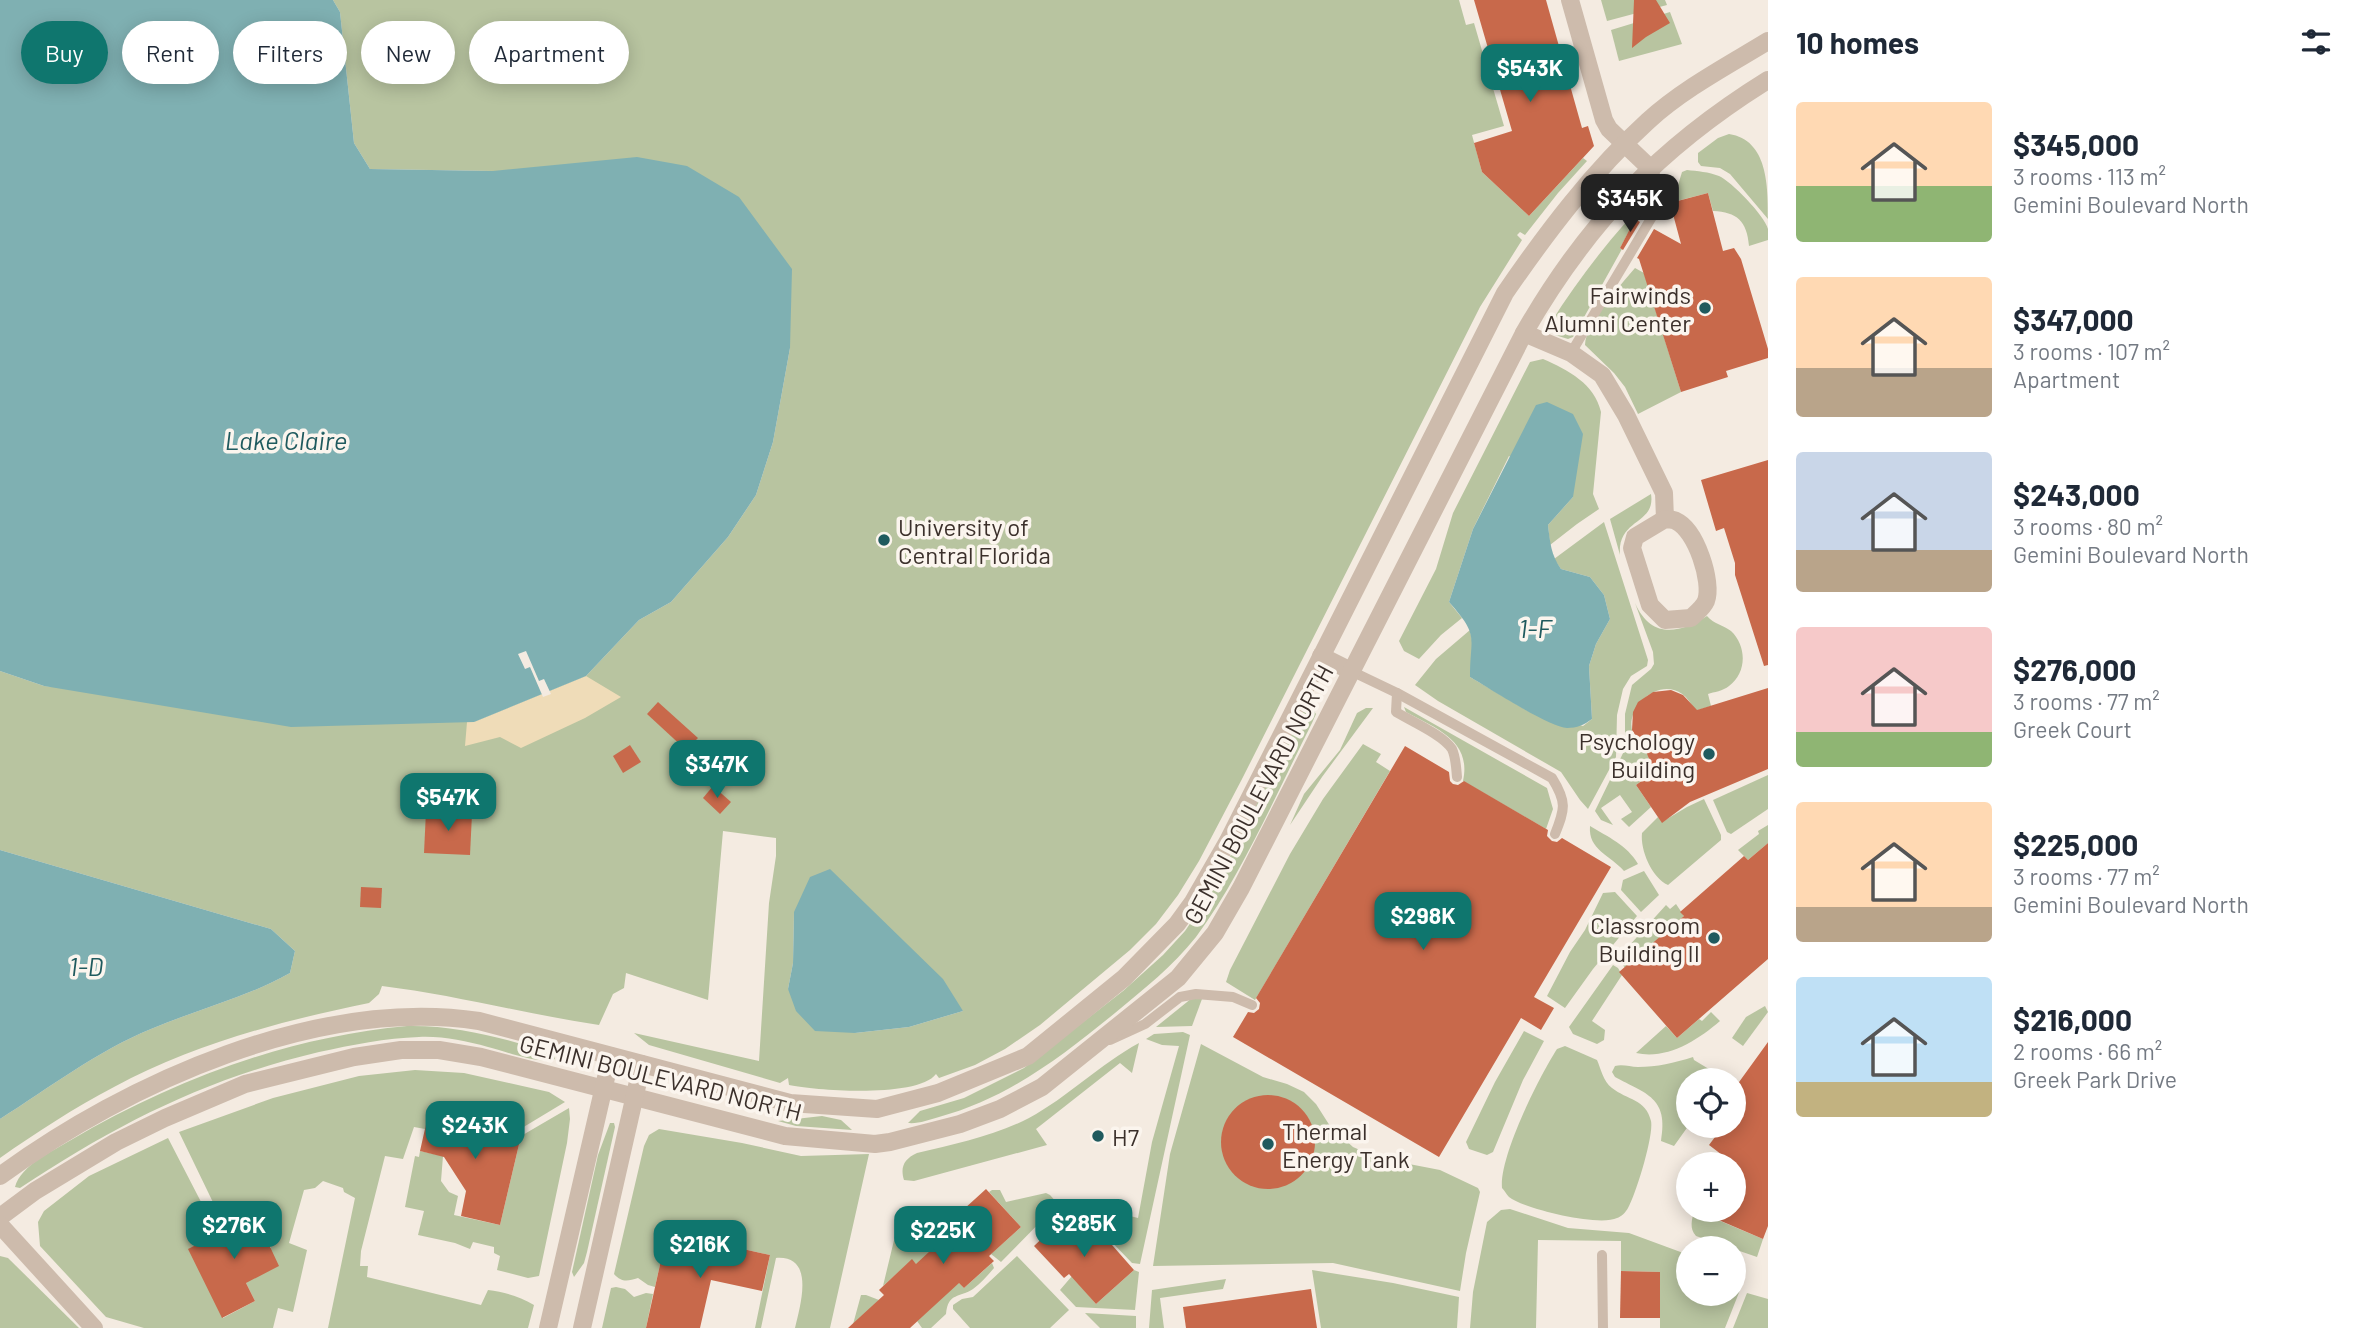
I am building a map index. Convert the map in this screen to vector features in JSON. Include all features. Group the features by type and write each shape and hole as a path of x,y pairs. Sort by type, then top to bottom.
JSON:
{"street":[{"path":"1570,0 1604,120 1609,130 1651,169"},
{"name":"GEMINI BOULEVARD NORTH","path":"0,1176 98,1112 146,1088 202,1064 264,1043 356,1020 417,1015 479,1021 790,1103 877,1109 938,1093 1028,1056 1124,978 1186,914 1227,841 1505,293 1539,242 1579,194 1649,121 1683,94 1768,41"},
{"name":"GEMINI BOULEVARD NORTH","path":"0,1217 35,1191 116,1142 245,1084 354,1057 401,1050 439,1050 481,1057 785,1136 876,1144 960,1124 1000,1110 1042,1087 1178,978 1215,933 1241,888 1524,333 1548,292 1587,236 1628,190 1704,122 1768,80"},
{"path":"1524,333 1571,353 1602,374 1626,415 1664,493 1665,519"},
{"path":"1665,519 1676,521 1691,533 1705,570 1708,589 1705,604 1691,618 1675,621 1665,620 1650,604 1632,548 1635,537 1665,519"},
{"path":"1321,656 1351,671"},
{"path":"548,1328 611,1056"},
{"path":"582,1328 642,1065"},
{"path":"0,1225 94,1328"}],"lane":[{"path":"1571,353 1658,205 1662,194 1661,184 1651,169"},
{"path":"1351,671 1397,692 1552,778 1560,790 1565,808 1555,834"},
{"path":"1397,692 1396,712 1446,742 1455,760 1457,777"},
{"path":"1091,1048 1145,1024 1180,997 1196,994 1233,997 1252,1005"},
{"path":"1602,1255 1603,1328"}],"green space":[{"path":"333,0 1459,0 1466,25 1474,23 1504,126 1472,135 1482,172 1529,216 1583,158 1587,161 1525,235 1520,232 1517,235 1522,240 1480,307 1242,779 1178,895 1156,924 1130,950 1040,1025 1005,1049 975,1065 939,1078 936,1074 926,1082 910,1087 867,1091 789,1085 788,1078 780,1083 649,1045 634,1033 759,1061 776,838 723,831 708,1000 626,973 624,988 613,994 599,1025 382,986 379,994 369,1003 239,1036 175,1058 99,1095 0,1158 0,1119 92,1059 131,1038 290,973 295,951 271,929 0,850 0,671 44,686 474,722 586,676 639,620 671,602 728,537 756,495 773,442 790,348 493,171 370,169 354,143 347,78 347,21 341,21 340,12","holes":["794,912 963,1011 909,1027 855,1033 788,989 793,963"]},
{"path":"1601,0 1665,0 1667,5 1607,21"},
{"path":"1670,12 1682,44 1619,61 1611,30"},
{"path":"1729,134 1752,145 1758,155 1766,179 1768,219 1730,174 1720,168 1701,166 1698,162 1698,153 1718,138"},
{"path":"1687,170 1715,175 1731,185 1766,223 1768,240 1749,246 1743,224 1728,213 1713,211 1708,193 1673,202 1682,172"},
{"path":"1654,192 1638,221 1635,220 1573,337 1568,339 1555,335 1550,324 1573,289 1611,239"},
{"path":"1635,268 1644,273 1681,392 1638,414 1625,387 1585,345 1597,315"},
{"path":"1543,359 1579,379 1598,402 1601,412 1593,494 1599,509 1550,545 1548,525 1573,497 1509,456 1473,529 1449,602 1462,618 1441,635 1419,659 1404,651 1399,641 1436,569 1453,513 1530,362"},
{"path":"1651,494 1648,511 1624,534 1620,555 1610,519"},
{"path":"1604,522 1648,660 1647,666 1631,676 1623,689 1617,715 1616,757 1588,809 1561,772 1415,685 1436,659 1470,630 1473,645 1470,677 1528,711 1583,726 1592,719 1589,666 1596,644 1610,619 1604,595 1590,577 1561,569 1554,559"},
{"path":"1635,603 1649,623 1666,630 1686,627 1707,616 1731,631 1740,644 1743,659 1735,681 1724,689 1708,694 1711,706 1695,711 1683,695 1669,689 1655,691 1642,700 1634,712 1631,727 1637,741 1653,752 1648,756 1654,772 1636,785 1651,807 1629,827 1621,819 1632,812 1620,795 1601,808 1613,825 1601,820 1595,811 1625,749 1625,714 1632,685 1654,664 1653,652"},
{"path":"1311,707 1316,714 1244,860 1213,913 1178,958 1095,1029 1033,1074 964,1109 908,1123 920,1111 964,1098 1024,1068 1123,991 1163,955 1185,931 1214,888 1303,712"},
{"path":"1404,707 1547,788 1553,809 1546,829 1463,781 1462,755 1457,745 1439,730 1406,712"},
{"path":"1373,708 1290,825 1304,794 1340,750 1357,713"},
{"path":"1363,744 1381,754 1376,762 1390,771 1255,1000 1226,982 1230,970 1290,854 1323,799"},
{"path":"1768,775 1768,809 1731,834 1727,832 1713,800"},
{"path":"1704,799 1721,840 1668,885 1648,863 1642,833 1658,817 1662,822"},
{"path":"1768,825 1768,843 1748,860 1738,850"},
{"path":"1590,826 1623,847 1638,864 1624,871 1596,847 1590,834"},
{"path":"1644,871 1659,895 1641,912 1621,890 1623,880"},
{"path":"1615,892 1637,916 1565,1008 1547,996 1603,893"},
{"path":"1676,904 1684,916 1625,968 1618,958 1666,905 1670,909"},
{"path":"1613,965 1622,975 1592,1021 1605,1030 1604,1040 1597,1044 1573,1034 1569,1027"},
{"path":"1192,998 1202,999 1192,1026 1156,1027"},
{"path":"1765,1006 1768,1012 1743,1046 1732,1038 1746,1017"},
{"path":"1711,1012 1720,1021 1691,1042 1659,1054 1636,1053 1666,1026 1677,1038"},
{"path":"407,1026 477,1033 545,1051 554,1055 555,1059 531,1059 462,1041 428,1037 382,1040 319,1052 238,1076 163,1106 92,1144 20,1188 15,1187 24,1172 47,1154 110,1118 191,1080 275,1051 318,1040"},
{"path":"1524,1031 1544,1041 1523,1080 1493,1152 1487,1155 1469,1149 1466,1142"},
{"path":"1183,1032 1190,1035 1140,1264 1132,1263 1106,1236 1098,1235 1118,1213 1138,1218 1152,1142 1179,1046 1162,1045 1146,1039 1154,1034"},
{"path":"1139,1043 1132,1073 1120,1063 1036,1129 1047,1145 914,1181 904,1180 903,1167 913,1155 988,1135 1029,1118"},
{"path":"1201,1044 1263,1077 1304,1092 1316,1104 1330,1126 1353,1147 1378,1158 1440,1170 1478,1188 1480,1192 1460,1291 1333,1263 1153,1266 1170,1154"},
{"path":"1565,1046 1597,1060 1609,1085 1640,1104 1649,1114 1651,1128 1647,1151 1635,1190 1627,1210 1617,1218 1595,1220 1545,1211 1517,1202 1502,1188 1507,1157 1522,1117 1557,1049"},
{"path":"1693,1057 1707,1068 1676,1068 1676,1138 1680,1138 1674,1146 1661,1141 1662,1115 1653,1099 1615,1077 1612,1072 1615,1066 1621,1065 1638,1067 1672,1063"},
{"path":"415,1070 464,1073 549,1092 565,1102 517,1131 429,1112 425,1129 414,1127 403,1159 385,1156 361,1251 360,1266 368,1266 367,1277 481,1305 488,1290 517,1297 534,1305 528,1328 328,1328 355,1198 344,1192 343,1188 323,1181 315,1188 304,1190 289,1243 307,1250 293,1312 278,1308 273,1328 144,1328 106,1317 40,1246 38,1222 44,1211 89,1176 168,1138 214,1227 204,1232 208,1239 223,1318 255,1301 246,1283 271,1248 265,1236 271,1232 262,1215 235,1225 231,1218 223,1223 179,1132 273,1098 359,1076"},
{"path":"569,1108 567,1143 539,1276 528,1278 497,1270 500,1256 494,1253 494,1247 473,1242 470,1249 418,1235 424,1211 405,1207 415,1156 419,1157 420,1151 443,1156 441,1181 449,1192 458,1196 454,1215 500,1225 521,1136"},
{"path":"822,1116 841,1120 852,1130 796,1126 778,1121"},
{"path":"610,1123 614,1123 615,1127 587,1252 584,1263 574,1277 572,1272 598,1155"},
{"path":"659,1129 801,1156 869,1154 830,1328 795,1328 802,1284 797,1265 789,1259 776,1258 761,1328 755,1328 770,1255 685,1236 681,1255 663,1251 655,1287 638,1278 625,1280 614,1274 644,1146 649,1135"},
{"path":"1000,1190 1006,1202 1046,1193 1058,1204 1001,1262 991,1254 1021,1227 989,1192"},
{"path":"1510,1209 1568,1228 1629,1233 1676,1250 1676,1306 1734,1306 1725,1328 1660,1328 1660,1272 1621,1271 1621,1241 1538,1240 1536,1328 1470,1328 1473,1292 1487,1222 1501,1210"},
{"path":"952,1217 958,1225 930,1252 964,1288 992,1263 994,1268 973,1289 952,1299 946,1314 931,1328 922,1328 917,1321 945,1295 912,1260 883,1286 896,1232 902,1227"},
{"path":"1692,1222 1723,1222 1763,1239 1757,1257 1746,1253 1746,1236 1696,1236"},
{"path":"0,1256 8,1258 79,1328 0,1328"},
{"path":"1017,1256 1069,1310 1050,1328 970,1328 953,1309 953,1305 962,1299 973,1297"},
{"path":"1134,1270 1139,1272 1135,1310 1076,1307 1060,1290 1072,1276 1096,1304"},
{"path":"1312,1270 1459,1297 1457,1328 1321,1328"},
{"path":"1226,1279 1223,1289 1160,1298 1164,1328 1149,1328 1152,1290"},
{"path":"611,1288 625,1289 634,1297 653,1294 646,1328 602,1328"},
{"path":"1747,1293 1768,1299 1768,1328 1733,1328 1742,1306 1746,1306"},
{"path":"861,1295 879,1300 852,1328"},
{"path":"1085,1313 1136,1316 1136,1328 1100,1328"}],"sand":[{"path":"586,676 621,697 585,718 521,748 500,737 465,746 467,722 474,722"}],"water":[{"name":"Lake Claire","path":"0,0 333,0 340,12 341,21 233,21 233,84 347,84 347,78 354,143 370,169 493,171 637,157 687,166 739,197 792,269 790,348 773,442 756,495 728,537 671,602 639,620 586,676 474,722 291,727 44,686 0,671"},
{"name":"1-F","path":"1547,402 1573,414 1583,434 1573,497 1548,525 1550,543 1561,569 1590,577 1604,595 1610,619 1596,644 1589,666 1592,719 1571,728 1547,721 1470,677 1471,637 1465,623 1449,602 1473,529 1536,405"},
{"name":"1-D","path":"0,850 271,929 295,951 290,973 131,1038 92,1059 0,1119"},
{"path":"830,869 943,979 963,1011 909,1027 855,1033 815,1031 796,1011 788,989 793,963 794,912 810,877"}],"pier":[{"path":"526,651 539,681 544,679 551,694 543,697 530,667 525,669 518,654"}],"building":[{"path":"1474,0 1546,0 1582,128 1588,126 1594,146 1529,216 1482,172 1474,143 1512,131"},
{"path":"1634,0 1656,0 1670,23 1632,48"},
{"name":"Fairwinds Alumni Center","path":"1708,193 1723,251 1734,248 1741,259 1768,349 1768,358 1726,371 1728,377 1681,392 1637,258 1654,229 1681,244 1670,203"},
{"path":"1635,219 1640,222 1623,250 1620,248"},
{"path":"1768,460 1768,665 1764,666 1735,575 1735,563 1724,528 1716,531 1701,480"},
{"name":"Psychology Building","path":"1768,688 1768,769 1690,802 1662,823 1636,785 1654,772 1646,751 1632,730 1633,712 1638,702 1653,692 1671,690 1683,695 1697,710"},
{"path":"658,702 698,738 686,750 647,714"},
{"path":"630,745 641,762 623,773 613,756"},
{"path":"1405,746 1449,772 1453,784 1458,785 1464,781 1548,830 1547,836 1552,841 1557,842 1562,838 1611,867 1534,997 1554,1008 1541,1030 1521,1018 1439,1157 1233,1037 1248,1012 1254,1013 1259,1009 1260,1003 1256,998"},
{"path":"713,786 731,802 720,814 703,798"},
{"path":"426,811 472,814 470,855 424,853"},
{"name":"Classroom Building II","path":"1768,843 1768,959 1677,1038 1619,972 1684,916 1680,912 1744,856 1748,860"},
{"path":"361,887 382,888 381,908 360,907"},
{"path":"1768,1042 1768,1226 1763,1239 1723,1222 1746,1222 1746,1152 1718,1152 1709,1145 1714,1138 1746,1138 1746,1072"},
{"name":"Thermal Energy Tank","path":"1268,1095 1286,1098 1301,1109 1312,1124 1315,1142 1312,1160 1301,1175 1286,1186 1268,1189 1250,1186 1235,1175 1224,1160 1221,1142 1224,1124 1235,1109 1250,1098"},
{"path":"429,1111 517,1131 521,1136 500,1225 461,1216 466,1191 444,1157 420,1151"},
{"path":"986,1189 1021,1227 989,1256 994,1261 964,1288 959,1283 910,1328 848,1328 884,1295 879,1290 912,1259 916,1264 958,1225 953,1219"},
{"path":"1069,1213 1097,1244 1105,1237 1134,1270 1096,1304 1069,1274 1064,1278 1034,1246"},
{"path":"255,1215 256,1218 262,1215 271,1232 265,1236 279,1266 246,1283 255,1301 222,1318 188,1249 208,1239 204,1232 231,1218 235,1225"},
{"path":"685,1236 770,1255 762,1291 711,1280 700,1328 646,1328 663,1251 681,1255"},
{"path":"1621,1271 1660,1272 1660,1318 1620,1318"},
{"path":"1311,1289 1317,1328 1186,1328 1183,1307"}],"place":[{"name":"Fairwinds Alumni Center","path":"1705,308"},
{"name":"University of Central Florida","path":"884,540"},
{"name":"Psychology Building","path":"1709,754"},
{"name":"Classroom Building II","path":"1714,938"},
{"name":"H7","path":"1098,1136"},
{"name":"Thermal Energy Tank","path":"1268,1144"}]}
